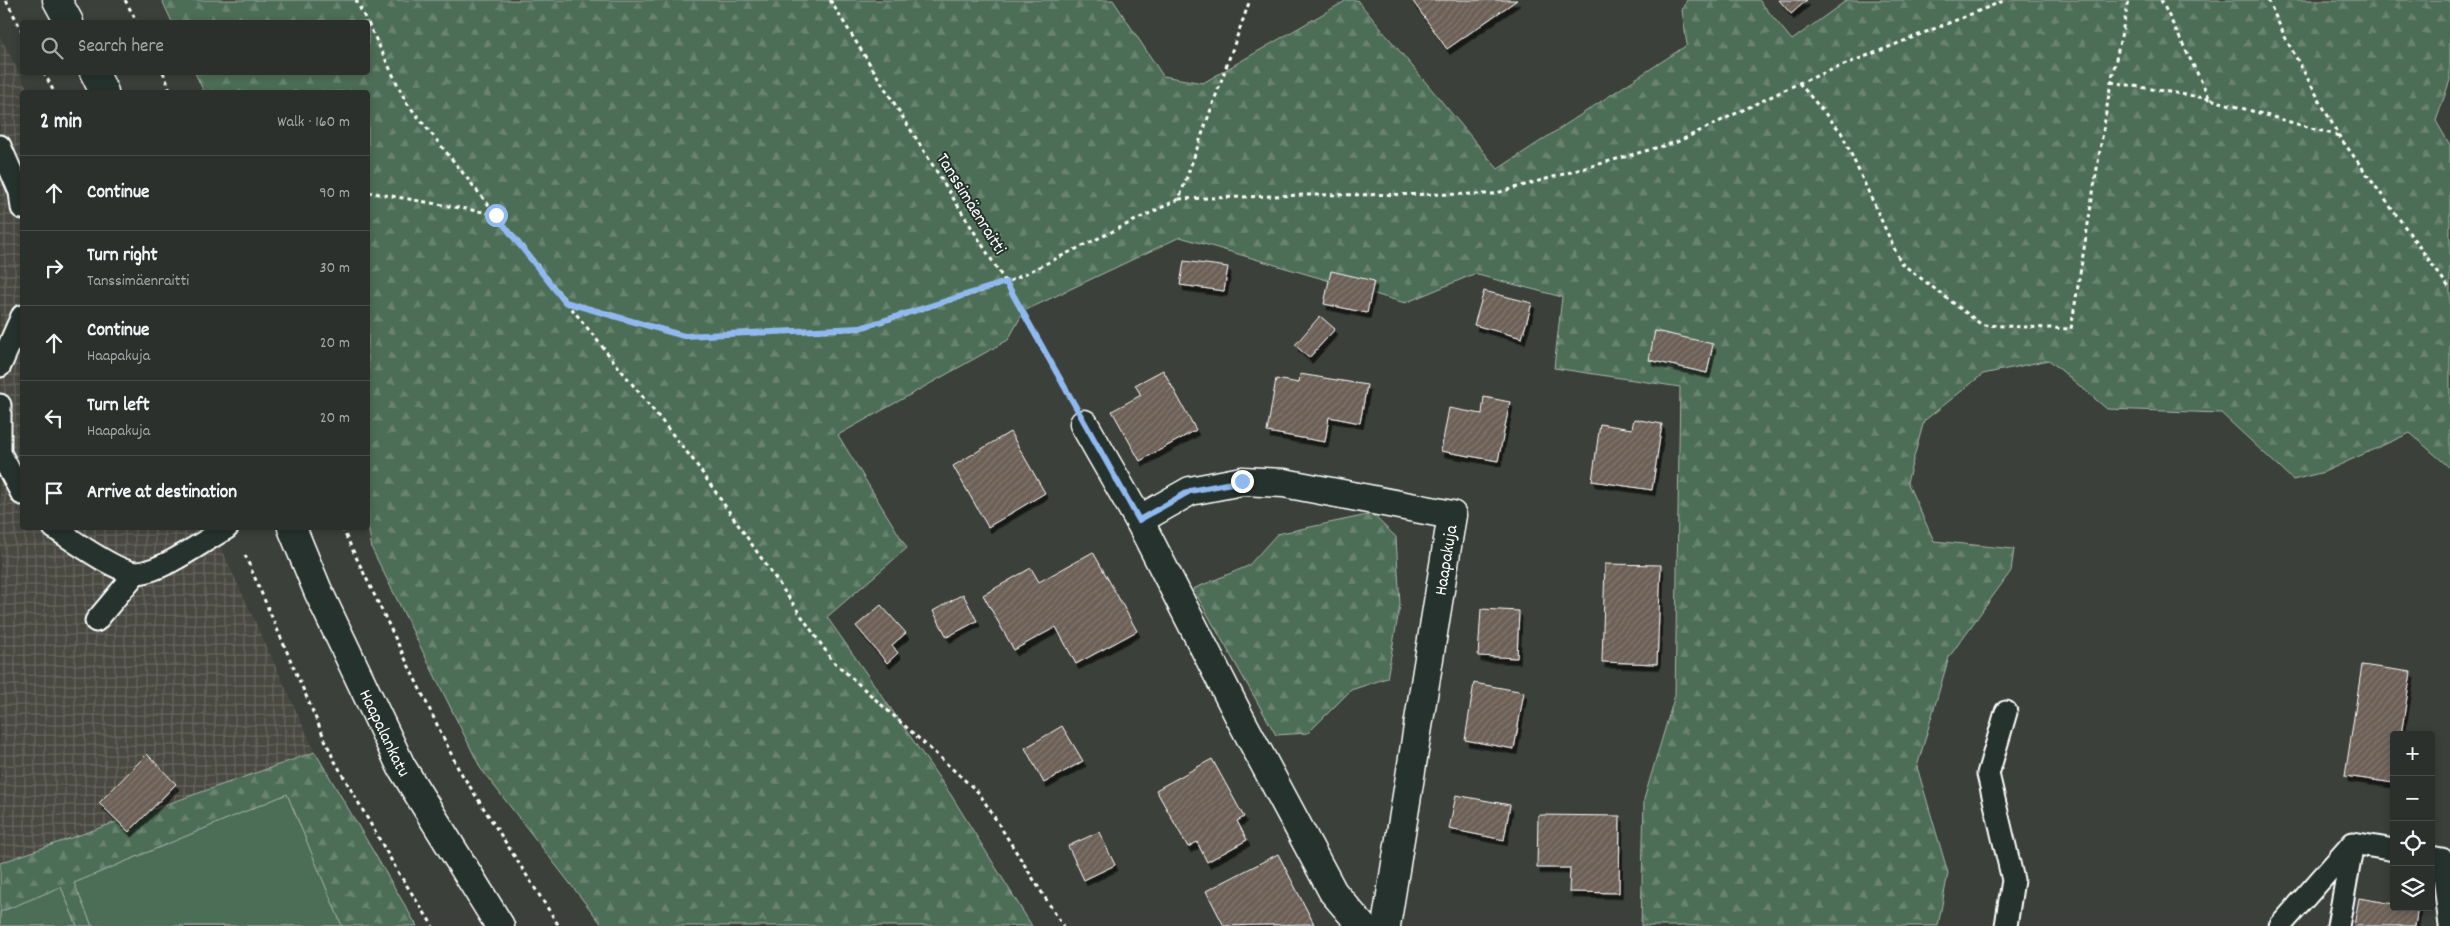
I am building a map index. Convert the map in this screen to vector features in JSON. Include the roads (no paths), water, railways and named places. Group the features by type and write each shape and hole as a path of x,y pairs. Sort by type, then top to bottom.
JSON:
{"street":[{"path":"57,0 68,20"},
{"path":"96,75 103,90"},
{"path":"1084,424 1139,520 1240,718 1333,892 1362,926"},
{"name":"Haapakuja","path":"1139,520 1190,491 1242,481 1284,483 1452,515 1386,926"},
{"name":"Haapalankatu","path":"293,530 318,591 401,766 500,926"}],"lane":[{"path":"0,146 20,192"},
{"path":"0,366 20,321"},
{"path":"0,405 0,453 20,490"},
{"path":"57,530 96,557 136,573 155,569 223,530"},
{"path":"96,621 136,573"},
{"path":"2006,712 1988,774 2013,880 2006,926"},
{"path":"2353,843 2390,849"},
{"path":"2280,926 2353,843"},
{"path":"2338,926 2353,843"},
{"path":"2435,858 2442,859 2450,926"}]}
